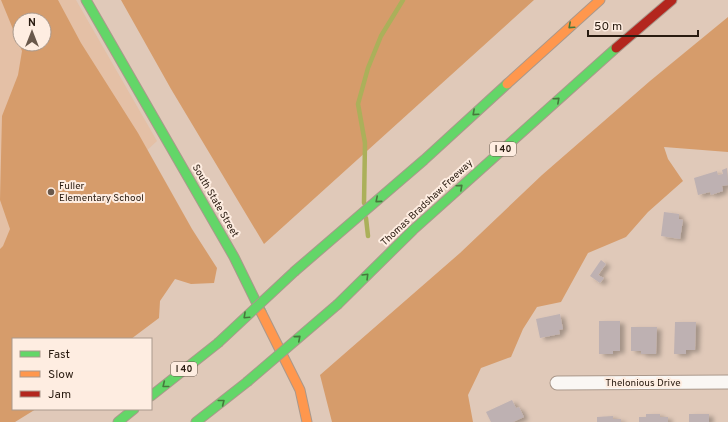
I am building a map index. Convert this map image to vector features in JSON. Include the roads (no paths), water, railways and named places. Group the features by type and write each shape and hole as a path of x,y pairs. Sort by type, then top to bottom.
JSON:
{"main road":[{"name":"South State Street","path":"86,0 234,257 300,390 307,422"},
{"name":"I 40","path":"152,395 218,343 295,271 424,160 600,0"},
{"name":"Thomas Bradshaw Freeway","path":"196,422 247,382 338,304 413,230 646,21 672,0"},
{"path":"118,422 133,410"}],"street":[{"name":"Thelonious Drive","path":"557,384 728,382"}],"waterway":[{"path":"364,203 365,143 358,104 368,68 381,36 403,0"},
{"path":"366,218 368,236"}],"place":[{"name":"Fuller Elementary School","path":"51,192"}]}
